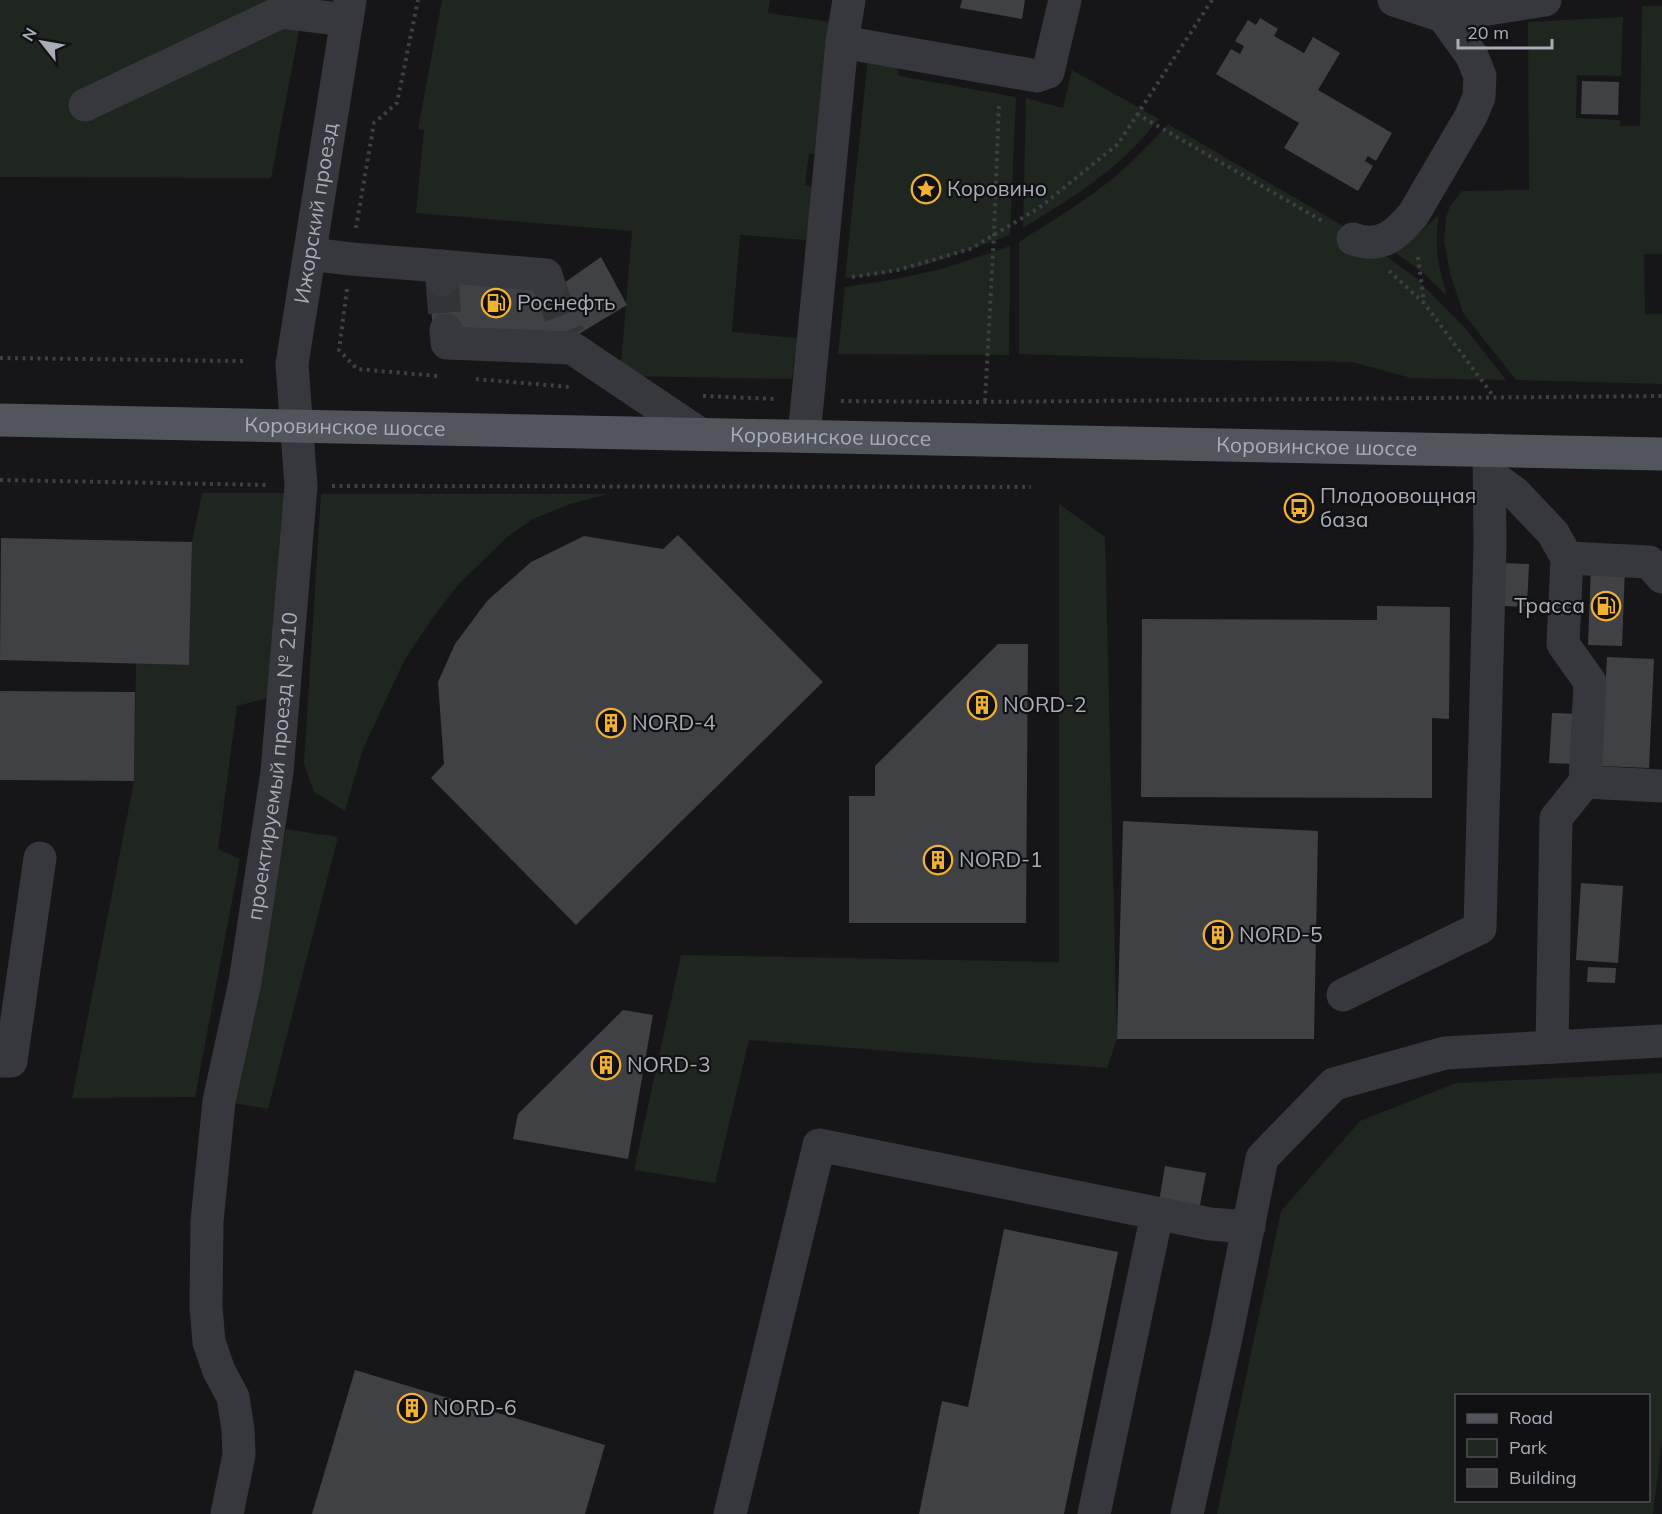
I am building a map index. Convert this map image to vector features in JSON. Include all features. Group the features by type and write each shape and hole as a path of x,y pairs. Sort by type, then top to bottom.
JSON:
{"main road":[{"name":"Коровинское шоссе","path":"0,420 804,436 1489,463 1662,454"}],"street":[{"path":"804,436 842,42 849,0"},
{"path":"842,42 1037,76 1048,72 1065,0"},
{"path":"1394,0 1443,15 1545,0"},
{"path":"85,105 281,12 348,10"},
{"name":"Ижорский проезд","path":"297,426 292,364 348,10"},
{"path":"1353,239 1364,243 1378,243 1401,228 1413,215 1472,116 1479,97 1480,76 1472,56 1443,15"},
{"path":"310,254 441,273 546,275 549,285"},
{"path":"446,330 447,343 570,341 700,434"},
{"name":"проектируемый проезд № 210","path":"227,1514 239,1455 238,1430 233,1397 219,1371 210,1342 206,1307 207,1221 219,1101 245,982 277,772 301,486 297,426"},
{"path":"1489,463 1553,533 1567,558 1563,644 1590,682 1585,782 1556,818 1552,1047"},
{"path":"1343,995 1480,928 1490,544 1489,463"},
{"path":"1567,558 1649,562 1662,577"},
{"path":"1585,782 1662,786"},
{"path":"0,1061 12,1061 40,858"},
{"path":"1187,1514 1227,1333 1262,1158 1334,1084 1445,1053 1662,1041"},
{"path":"730,1514 819,1145 1157,1214 1210,1224 1249,1227"},
{"path":"1094,1514 1157,1214"}],"path":[{"path":"357,369 339,350 351,259 374,123 397,103 418,0"},
{"path":"819,282 898,270 969,249 1039,208 1118,144 1212,0"},
{"path":"985,401 1000,70"},
{"path":"0,358 243,361"},
{"path":"807,400 985,401 1662,396"},
{"path":"0,480 301,486 1031,487"}],"green space":[{"path":"0,0 305,0 271,178 0,177"},
{"path":"442,0 770,0 768,13 832,22 818,154 809,154 805,185 814,187 806,240 740,235 732,332 797,338 792,379 620,376 632,231 416,213 424,130 418,129"},
{"path":"1642,6 1662,6 1662,254 1644,254 1645,314 1662,314 1662,384 1516,380 1463,313 1450,273 1444,241 1446,218 1450,206 1462,191 1529,190 1528,22 1623,17 1621,76 1577,75 1576,118 1620,120 1620,126 1640,126"},
{"path":"869,48 893,53 899,76 1016,97 1010,235 926,265 876,275 845,278"},
{"path":"1072,70 1159,119 1109,170 1023,228 1026,98 1063,108"},
{"path":"1168,124 1352,231 1416,278 1466,329 1506,380 1411,378 1352,362 1019,354 1019,242 1111,180"},
{"path":"1439,215 1438,256 1447,296 1423,273 1381,242 1410,239"},
{"path":"1010,246 1009,355 838,354 845,287 942,269"},
{"path":"202,493 288,493 268,698 237,706 218,849 240,859 195,1097 72,1098 134,781 136,664 189,665 192,542"},
{"path":"321,494 609,494 570,504 531,520 506,538 458,585 405,659 363,749 345,811 314,792 304,764"},
{"path":"1059,504 1105,537 1117,1039 1107,1068 749,1040 715,1183 634,1170 681,955 1059,962"},
{"path":"286,829 338,837 268,1109 227,1102"},
{"path":"1662,1073 1662,1440 1653,1514 1217,1514 1281,1211 1360,1121 1456,1083"}],"building":[{"path":"962,0 1025,0 1022,19 960,8"},
{"path":"1260,18 1278,29 1274,36 1304,53 1313,37 1340,53 1318,90 1392,133 1376,161 1368,156 1365,161 1373,166 1358,191 1284,148 1299,123 1216,74 1231,49 1240,54 1244,46 1235,41 1248,20 1256,25"},
{"path":"1582,81 1619,82 1618,115 1581,114"},
{"path":"601,257 627,305 577,335 433,330 430,298 432,279 561,285"},
{"name":"NORD-4","path":"678,535 823,682 576,925 431,778 444,764 438,682 455,644 487,601 531,562 584,536 663,549"},
{"path":"1,538 192,542 189,665 0,660"},
{"path":"1505,563 1529,564 1527,607 1503,606"},
{"name":"Трасса","path":"1591,566 1625,568 1622,646 1588,645"},
{"path":"1377,606 1450,607 1449,719 1432,718 1432,798 1141,797 1142,619 1377,620"},
{"path":"998,644 1028,644 1026,923 849,923 849,796 875,796 875,766"},
{"path":"1607,657 1654,659 1649,768 1601,766"},
{"path":"0,691 135,692 134,781 0,780"},
{"path":"1552,713 1580,714 1578,764 1549,763"},
{"name":"NORD-5","path":"1123,821 1318,831 1314,1039 1117,1039"},
{"path":"1581,883 1623,886 1618,963 1576,960"},
{"path":"1588,967 1616,968 1615,983 1587,982"},
{"name":"NORD-3","path":"623,1010 653,1015 628,1159 513,1139 518,1114"},
{"path":"1165,1166 1206,1173 1197,1221 1157,1214"},
{"path":"1004,1229 1118,1252 1064,1514 919,1514 942,1401 968,1407"},
{"name":"NORD-6","path":"355,1370 605,1445 585,1514 312,1514"}],"tunnel":[{"path":"442,280 446,330"},
{"path":"549,285 568,335"}],"place":[{"name":"Коровино","path":"926,189"},
{"name":"Роснефть","path":"496,303"},
{"name":"Плодоовощная база","path":"1299,508"},
{"name":"Трасса","path":"1606,606"},
{"name":"NORD-2","path":"982,705"},
{"name":"NORD-4","path":"611,723"},
{"name":"NORD-1","path":"938,860"},
{"name":"NORD-5","path":"1218,935"},
{"name":"NORD-3","path":"606,1065"},
{"name":"NORD-6","path":"412,1408"}]}
